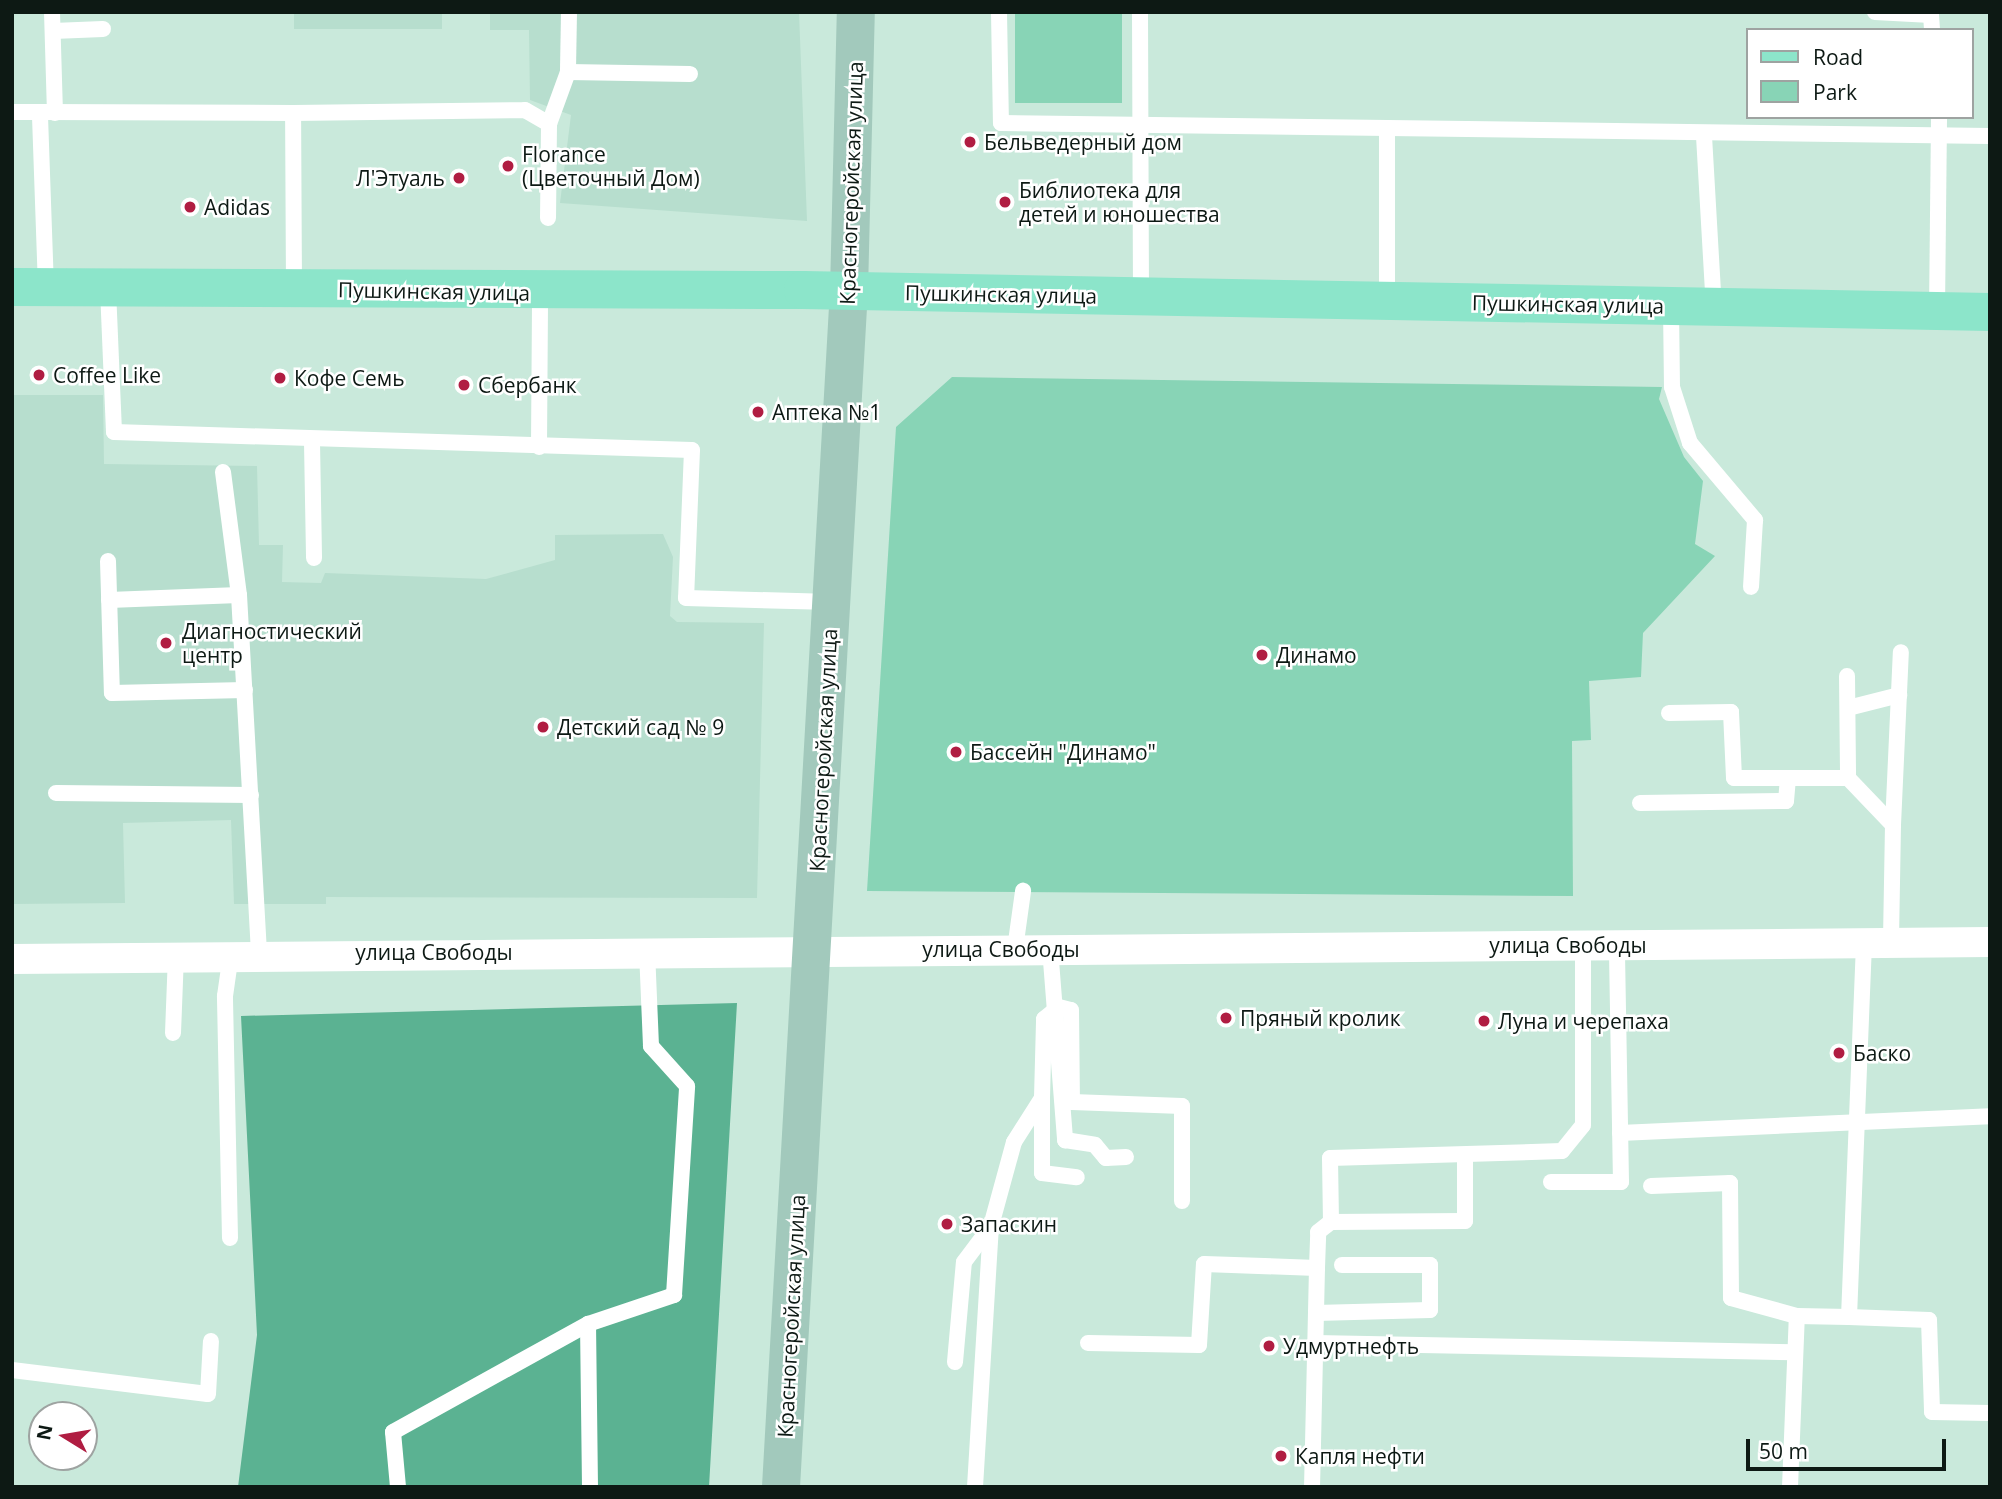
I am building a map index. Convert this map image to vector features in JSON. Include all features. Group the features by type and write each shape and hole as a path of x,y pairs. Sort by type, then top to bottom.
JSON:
{"main road":[{"name":"Пушкинская улица","path":"29,288 540,292 849,291 1990,312"}],"street":[{"name":"Красногеройская улица","path":"781,1487 849,291 856,12"},
{"name":"улица Свободы","path":"12,959 245,953 1990,942"}],"lane":[{"path":"29,288 48,113 52,12"},
{"path":"548,218 549,124 568,72 569,12"},
{"path":"999,12 1002,123 1940,140 1990,136"},
{"path":"1140,12 1143,126 1140,297"},
{"path":"1875,12 1931,19"},
{"path":"52,31 103,29"},
{"path":"568,72 690,74"},
{"path":"12,112 525,110 549,124"},
{"path":"293,113 294,289"},
{"path":"1937,311 1939,119"},
{"path":"1387,130 1387,301"},
{"path":"1704,135 1714,307"},
{"path":"108,289 114,432 312,442 692,450 686,598 832,602"},
{"path":"539,447 540,292"},
{"path":"1671,306 1672,387 1690,443 1755,520 1751,587"},
{"path":"312,442 314,558"},
{"path":"223,472 239,595 251,795 245,953 225,996 230,1238"},
{"path":"108,561 112,694 245,690"},
{"path":"109,600 239,595"},
{"path":"1849,1317 1854,1123 1893,825 1901,652"},
{"path":"1847,676 1847,778 1893,825"},
{"path":"1847,708 1899,695"},
{"path":"1669,713 1731,712 1734,778 1847,778"},
{"path":"1640,803 1786,801 1788,778"},
{"path":"56,793 251,795"},
{"path":"1015,948 1023,891"},
{"path":"1331,1222 1330,1158 1562,1151 1583,1125 1583,945"},
{"path":"1551,1182 1620,1182 1616,945"},
{"path":"1050,948 1050,988 1059,1007 1065,1140 1095,1145 1106,1158 1126,1157"},
{"path":"398,1487 393,1432 588,1324 674,1295 687,1086 651,1046 647,951"},
{"path":"173,1033 176,955"},
{"path":"1059,1007 1044,1019 1042,1173 1077,1177"},
{"path":"1059,1007 1071,1010 1072,1102 1182,1106 1182,1201"},
{"path":"975,1487 990,1226 1014,1142 1042,1098"},
{"path":"1620,1133 1990,1116"},
{"path":"1312,1487 1318,1231 1331,1222 1465,1221 1465,1156"},
{"path":"1651,1186 1730,1183 1731,1298 1797,1316 1929,1320 1932,1412 1990,1413"},
{"path":"955,1362 964,1262 990,1226"},
{"path":"1088,1343 1199,1345 1204,1264 1317,1268"},
{"path":"1316,1312 1430,1310 1430,1265 1342,1265"},
{"path":"1790,1487 1797,1316"},
{"path":"588,1324 590,1487"},
{"path":"12,1370 208,1394 211,1341"},
{"path":"1315,1343 1795,1352"}],"shaded area":[{"path":"294,12 442,12 442,29 294,29"},
{"path":"490,12 799,12 807,221 560,203 571,115 530,100 529,30 490,30"},
{"path":"12,395 103,395 104,464 257,466 259,545 283,545 282,582 321,583 325,573 486,579 555,560 555,535 663,534 673,557 670,616 677,622 764,623 757,898 326,897 326,904 234,904 231,820 123,823 125,903 12,904"}],"green space":[{"path":"1015,12 1122,12 1122,103 1015,103"},
{"name":"Динамо","path":"952,377 1662,387 1659,399 1684,457 1703,481 1695,544 1715,556 1643,633 1641,677 1589,681 1591,740 1572,741 1573,896 867,891 896,427"},
{"path":"737,1003 709,1487 238,1487 257,1335 241,1016"}],"place":[{"name":"Бельведерный дом","path":"970,142"},
{"name":"Florance (Цветочный Дом)","path":"508,166"},
{"name":"Л'Этуаль","path":"459,178"},
{"name":"Библиотека для детей и юношества","path":"1005,202"},
{"name":"Adidas","path":"190,207"},
{"name":"Coffee Like","path":"39,375"},
{"name":"Кофе Семь","path":"280,378"},
{"name":"Сбербанк","path":"464,385"},
{"name":"Аптека №1","path":"758,412"},
{"name":"Диагностический центр","path":"166,643"},
{"name":"Динамо","path":"1262,655"},
{"name":"Детский сад № 9","path":"543,727"},
{"name":"Бассейн \"Динамо\"","path":"956,752"},
{"name":"Пряный кролик","path":"1226,1018"},
{"name":"Луна и черепаха","path":"1484,1021"},
{"name":"Баско","path":"1839,1053"},
{"name":"Запаскин","path":"947,1224"},
{"name":"Удмуртнефть","path":"1269,1346"},
{"name":"Капля нефти","path":"1281,1456"}]}
